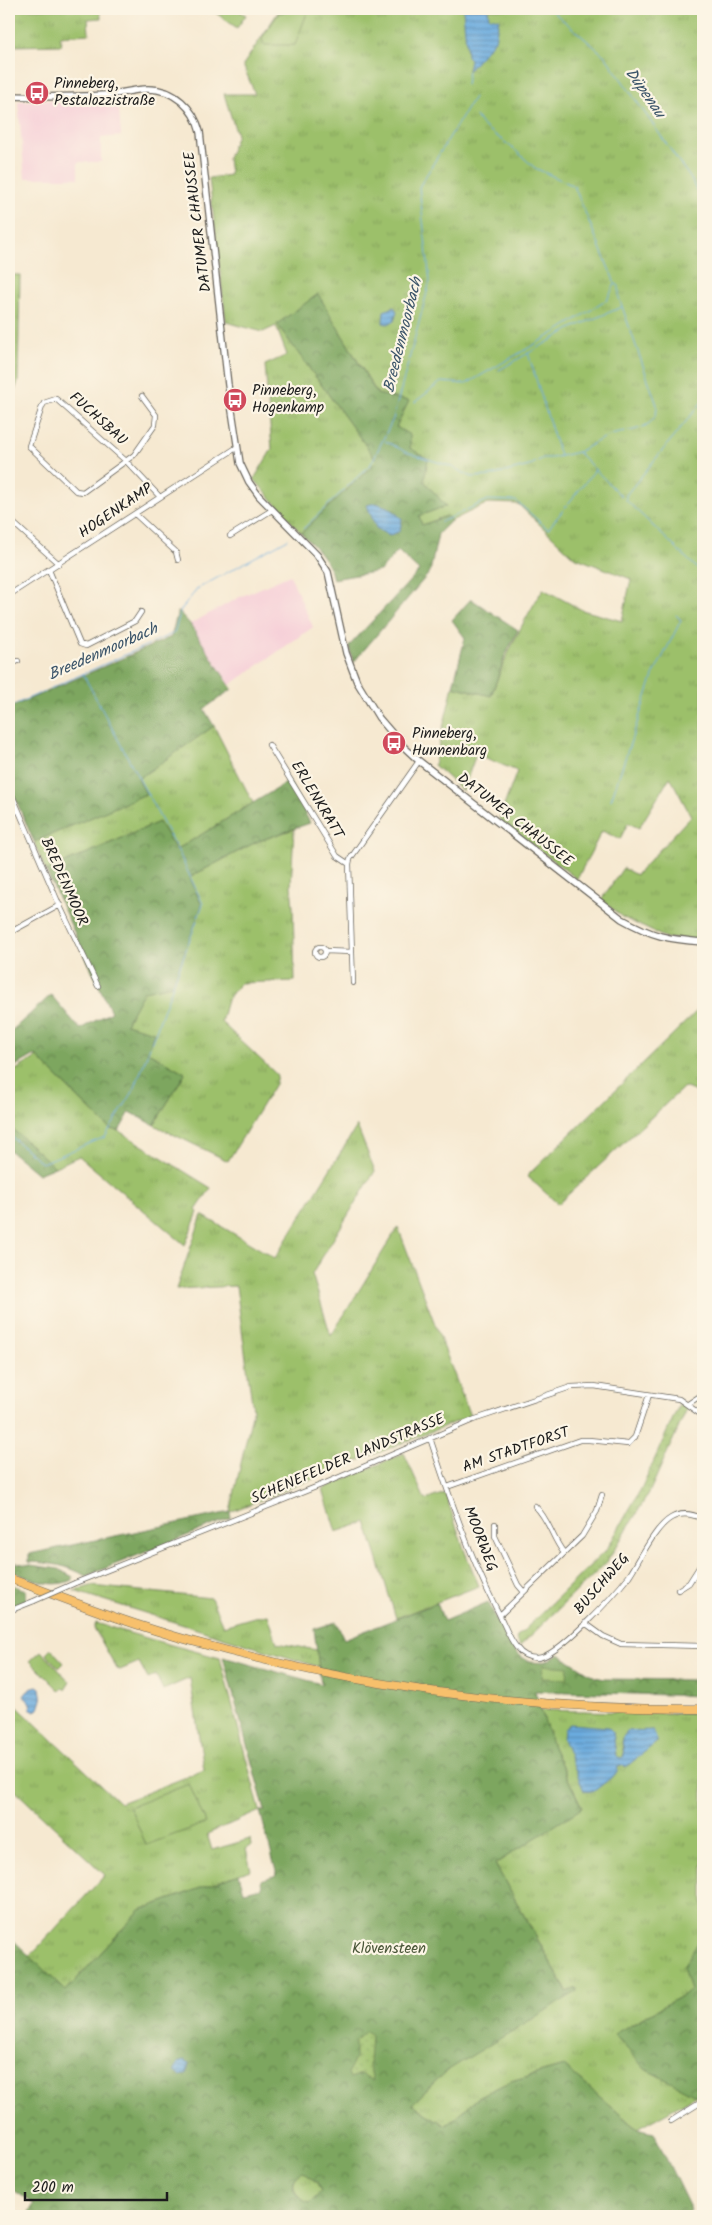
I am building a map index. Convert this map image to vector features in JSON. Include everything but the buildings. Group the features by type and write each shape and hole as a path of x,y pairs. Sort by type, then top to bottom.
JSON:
{"main road":[{"path":"9,1578 158,1631 312,1671 422,1691 552,1705 703,1709"}],"street":[{"name":"DATUMER CHAUSSEE","path":"9,96 107,95 152,89 175,97 192,111 200,132 209,197 236,448 240,462 248,482 272,510 317,555 328,572 346,653 357,682 379,718 404,748 419,761 622,919 643,931 666,939 703,942"},
{"name":"FUCHSBAU","path":"142,396 154,410 157,420 134,455 126,462 83,492 76,491 29,446 44,402 56,399 126,462 160,497"},
{"name":"HOGENKAMP","path":"9,595 60,564 236,448"},
{"path":"230,536 272,510"},
{"path":"135,514 176,552 178,560"},
{"path":"9,519 60,564"},
{"path":"49,570 80,644 86,646 135,620 141,612"},
{"path":"9,665 18,661"},
{"name":"ERLENKRATT","path":"269,745 337,856 349,864"},
{"path":"353,984 350,858 419,761"},
{"name":"BREDENMOOR","path":"9,788 98,986"},
{"path":"9,815 18,810"},
{"path":"9,934 60,905"},
{"path":"325,951 352,952"},
{"name":"SCHENEFELDER LANDSTRASSE","path":"9,1612 34,1600 321,1485 473,1420 571,1387 594,1386 679,1399 703,1416"},
{"path":"688,1404 703,1394"},
{"name":"AM STADTFORST","path":"447,1487 580,1440 628,1444 635,1437 649,1395"},
{"name":"MOORWEG","path":"430,1438 469,1550 514,1644"},
{"path":"500,1615 587,1530 597,1511 602,1495"},
{"path":"535,1506 544,1514 558,1546 564,1553"},
{"name":"BUSCHWEG","path":"514,1644 524,1655 531,1658 546,1657 559,1648 585,1623 628,1577 664,1523 676,1516 683,1515 696,1516 703,1519"},
{"path":"495,1524 495,1536 518,1585 524,1592"},
{"path":"678,1590 689,1583 703,1561"},
{"path":"585,1623 603,1636 621,1644 703,1646"},
{"path":"671,2121 703,2101"}],"shaded area":[{"path":"118,97 121,136 101,138 101,162 78,162 78,178 25,178 18,101 108,99"},
{"path":"290,575 313,627 230,685 190,624 238,598"}],"green space":[{"path":"9,9 100,9 101,18 88,19 89,34 60,36 62,45 9,46"},
{"path":"215,9 236,9 246,15 237,28 213,11"},
{"path":"280,9 703,9 703,941 666,938 622,917 601,900 623,868 636,875 691,816 670,777 639,828 628,823 620,839 602,831 577,879 499,819 517,771 476,754 463,791 434,765 453,686 491,696 514,641 543,589 582,610 622,621 631,579 574,557 518,504 488,503 451,521 447,516 422,525 419,516 446,506 423,481 410,448 318,295 277,324 377,461 301,533 254,479 272,449 265,365 287,355 276,326 263,332 226,322 209,178 230,175 228,158 237,135 224,94 255,94 243,65"},
{"path":"303,9 307,13 295,45 264,45 262,38 279,13"},
{"path":"9,275 20,275 18,382 11,401 9,399"},
{"path":"318,294 377,394 409,401 396,427 410,435 410,448 428,459 424,481 446,506 419,516 422,525 447,516 451,521 438,534 430,572 353,663 349,646 419,571 398,551 380,571 333,579 325,560 301,533 377,461 277,324"},
{"path":"471,599 518,630 506,654 491,696 453,686 465,638 452,620"},
{"path":"178,611 190,624 232,689 204,709 214,726 138,779 146,794 34,842 9,784 9,708 171,637"},
{"path":"214,726 253,803 176,850 159,822 46,871 34,842 145,794 137,779"},
{"path":"289,781 310,823 256,842 190,877 202,906 173,985 144,991 126,1024 154,1032 148,1052 185,1073 154,1125 130,1112 119,1131 110,1129 35,1055 9,1070 9,1064 12,1062 9,1057 9,1033 51,995 80,1029 111,1012 46,871 159,822 176,850"},
{"path":"294,829 291,886 295,981 240,983 227,1000 221,1022 277,1075 275,1084 228,1161 154,1125 185,1073 148,1052 125,1025 144,990 190,877 256,842"},
{"path":"703,1005 703,1095 684,1087 558,1204 527,1176"},
{"path":"37,1057 110,1129 119,1131 211,1188 196,1210 198,1212 185,1245 79,1156 55,1167 9,1126 9,1074"},
{"path":"9,1126 55,1167 38,1174 9,1150"},
{"path":"357,1126 375,1171 312,1274 331,1336 398,1227 470,1416 230,1512 253,1410 236,1286 176,1289 202,1215 275,1258"},
{"path":"679,1405 687,1409 649,1493 607,1562 520,1646 516,1638 607,1549 642,1487"},
{"path":"404,1453 425,1500 445,1493 479,1586 396,1618 366,1522 336,1532 323,1489"},
{"path":"230,1512 231,1518 86,1576 59,1565 29,1562 29,1554"},
{"path":"9,1562 59,1569 73,1577 72,1580 64,1583 40,1582 9,1570"},
{"path":"9,1584 26,1590 26,1600 9,1608"},
{"path":"91,1586 211,1598 223,1626 268,1615 277,1643 317,1650 319,1667 74,1591"},
{"name":"Klövensteen","path":"488,1602 507,1638 523,1658 533,1662 545,1661 559,1654 595,1677 605,1679 703,1680 703,1696 535,1691 553,1747 582,1808 495,1864 567,1992 577,1988 578,1991 445,2072 412,2104 446,2126 480,2096 511,2081 564,2066 637,2129 654,2133 691,2210 686,2216 27,2216 34,2204 9,2187 9,1942 11,1938 66,1991 140,1910 239,1874 244,1892 262,1888 261,1880 277,1875 260,1811 265,1811 223,1657 321,1684 314,1629 336,1622 344,1639 437,1603 444,1621","holes":["303,2172 317,2182 321,2192 310,2203 299,2198 296,2194 293,2184 298,2175"]},
{"path":"96,1623 220,1658 260,1811 207,1834 212,1850 250,1839 251,1846 246,1849 251,1870 140,1910 66,1991 29,1957 105,1875 9,1785 9,1699 120,1803 204,1770 190,1678 163,1690 156,1675 148,1679 139,1662 120,1670 117,1669 94,1628"},
{"path":"51,1649 64,1663 59,1668 46,1654"},
{"path":"41,1651 70,1682 65,1690 63,1688 60,1691 30,1661"},
{"path":"543,1665 568,1667 567,1679 542,1678"},
{"path":"541,1710 703,1714 703,1940 699,1941 690,1991 626,2027 645,2069 698,2095 637,2129 564,2066 511,2081 480,2096 446,2126 412,2104 445,2072 568,1993 495,1864 579,1809 581,1805 553,1747","holes":["608,1727 613,1732 616,1756 621,1759 624,1756 625,1767 624,1764 617,1767"]},
{"path":"189,1784 206,1823 146,1845 130,1807"},
{"path":"703,1940 703,2099 645,2069 614,2034 690,1991 683,1967 699,1941"},
{"path":"366,2031 371,2035 369,2065 373,2081 361,2074 350,2078 348,2073 355,2059 355,2041"},
{"path":"303,2171 317,2183 321,2192 310,2203 300,2198 294,2189 295,2179"}],"water":[{"path":"463,9 488,9 489,17 499,19 495,40 468,71 470,59 467,56"},
{"path":"394,307 397,311 394,321 388,324 383,323 384,311"},
{"path":"376,503 390,508 402,519 400,531 389,536 376,528 367,505"},
{"path":"37,1686 40,1688 42,1700 39,1709 34,1711 24,1696 30,1688"},
{"path":"570,1724 608,1727 613,1732 616,1756 621,1758 624,1756 622,1738 628,1731 653,1730 657,1742 626,1767 624,1765 618,1767 617,1773 593,1792 584,1791 563,1739 564,1729"},
{"path":"184,2060 190,2063 186,2074 180,2076 174,2072 178,2063"}],"waterway":[{"name":"Düpenau","path":"550,9 605,56 691,179 703,205"},
{"path":"701,9 703,14"},
{"path":"466,85 468,71"},
{"name":"Breedenmoorbach","path":"303,529 371,464 393,419 430,281 419,187 474,97"},
{"path":"476,116 482,125 514,149 535,168 574,186 615,283 619,286 619,298 657,405 656,414 652,421 646,425 613,434 578,452"},
{"path":"415,402 441,382 466,384 556,332 607,300 615,284"},
{"path":"499,370 572,328 622,307"},
{"path":"528,353 560,456"},
{"path":"703,397 702,402 626,495 626,500 703,574"},
{"path":"385,441 406,452 450,466 472,477 490,476 529,466 543,458 552,458 578,452 621,496"},
{"path":"441,522 488,500 516,501 548,529 595,470"},
{"name":"Breedenmoorbach","path":"9,707 174,633 181,610 197,589 288,539"},
{"path":"611,800 653,676 681,620 676,615"},
{"path":"9,1135 42,1163 105,1137 134,1090 203,904 179,853 83,674"}],"place":[{"name":"Pinneberg, Pestalozzistraße","path":"37,93"},
{"name":"Pinneberg, Hogenkamp","path":"235,400"},
{"name":"Pinneberg, Hunnenbarg","path":"394,743"}]}
